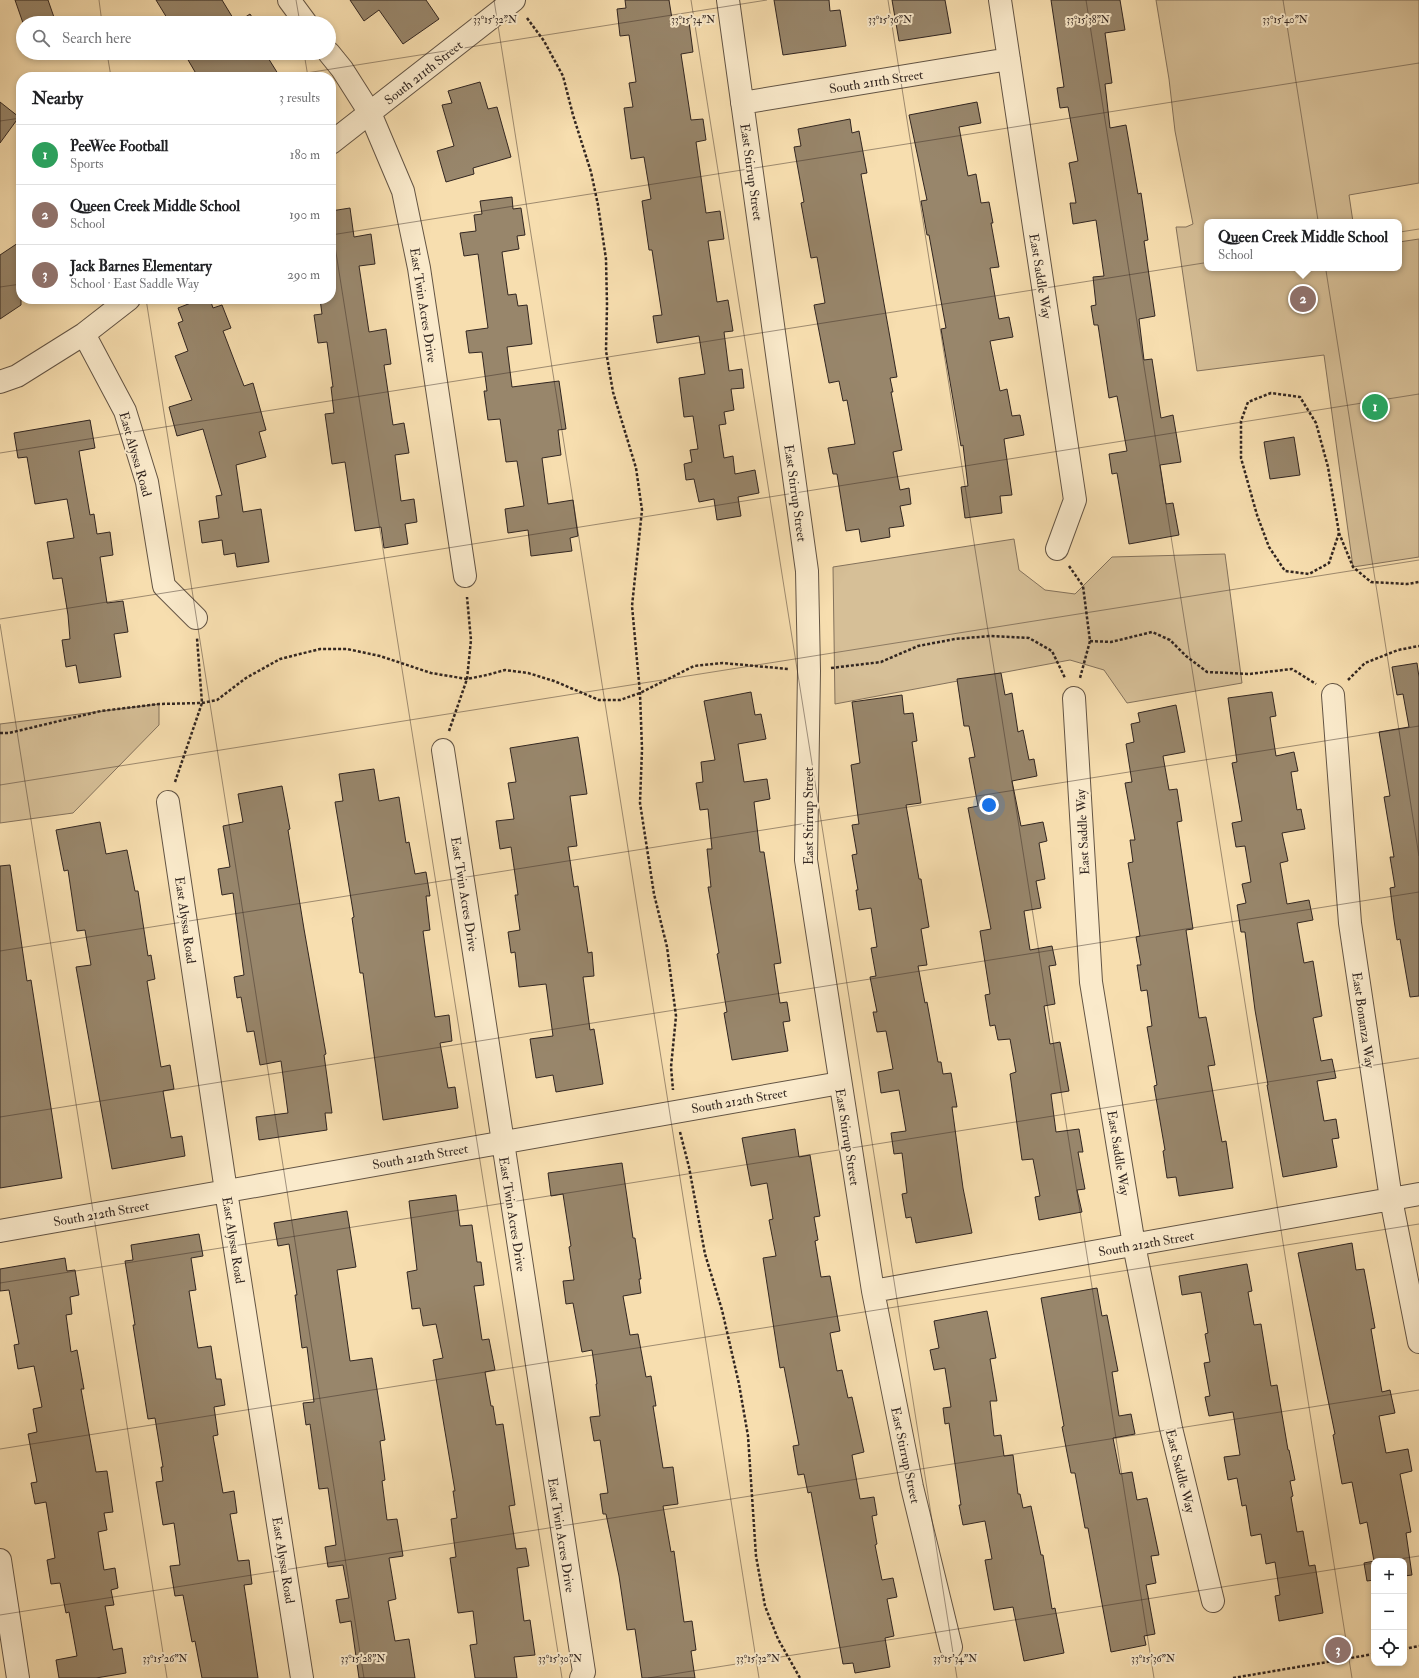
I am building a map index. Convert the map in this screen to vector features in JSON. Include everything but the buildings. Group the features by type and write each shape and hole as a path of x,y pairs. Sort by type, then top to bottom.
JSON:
{"street":[{"path":"289,0 301,16"},
{"name":"South 211th Street","path":"336,140 514,0"},
{"name":"East Stirrup Street","path":"728,0 807,571 809,671 806,860 873,1291 912,1487 951,1647"},
{"name":"East Saddle Way","path":"1000,0 1075,500 1057,549"},
{"name":"South 211th Street","path":"742,103 1009,59"},
{"name":"East Twin Acres Drive","path":"335,60 370,113 403,190 420,268 465,576"},
{"path":"0,382 17,376 84,334 123,304"},
{"name":"East Alyssa Road","path":"84,334 125,411 146,482 164,586 196,618"},
{"name":"East Bonanza Way","path":"1333,695 1350,923 1390,1199 1419,1342"},
{"name":"East Saddle Way","path":"1074,698 1091,982 1134,1245 1171,1428 1213,1601"},
{"name":"East Twin Acres Drive","path":"443,750 584,1672 581,1678"},
{"name":"East Alyssa Road","path":"168,802 226,1191 302,1678"},
{"name":"South 212th Street","path":"0,1231 840,1083"},
{"name":"South 212th Street","path":"873,1291 1419,1194"},
{"path":"0,1560 18,1678"}],"path":[{"path":"514,0 544,41 563,76 573,115 591,172 598,205 606,258 606,351 613,392 636,468 642,510 632,606 640,693 642,749 640,803 654,894 667,947 676,1016 671,1067 675,1111 690,1167 705,1254 722,1310 739,1384 748,1436 756,1556 765,1606 778,1639 800,1678"},
{"path":"1339,533 1329,563 1309,574 1285,571 1269,547 1257,515 1241,458 1241,421 1248,402 1271,393 1300,397 1316,423 1328,467 1339,533 1353,567 1371,582 1407,584 1419,582"},
{"path":"1057,549 1083,586 1090,641 1074,698"},
{"path":"443,750 467,679 470,640 465,576"},
{"path":"168,802 202,703 196,618"},
{"path":"1090,641 1111,642 1152,632 1170,640 1186,656 1207,672 1249,674 1292,669 1333,695 1365,663 1398,650 1419,646"},
{"path":"0,733 101,711 158,704 202,703 217,700 246,678 280,659 320,649 347,649 380,656 431,673 467,679 505,670 528,673 554,681 599,700 620,700 640,693 694,666 723,663 809,671 881,662 918,646 955,639 991,636 1029,638 1052,651 1074,698"},
{"path":"1407,1648 1419,1646"},
{"path":"1233,1678 1371,1655"}],"shaded area":[{"path":"1156,0 1419,0 1419,183 1349,195 1353,219 1204,219 1204,271 1402,271 1402,242 1419,239 1419,557 1353,567 1324,355 1197,371 1176,227 1186,227 1193,224 1175,131 1169,79"},
{"path":"1014,539 1019,570 1045,590 1075,594 1112,557 1225,554 1242,683 1127,703 1104,670 1070,660 835,704 833,567"},
{"path":"159,704 159,725 73,813 0,823 0,724"}],"place":[{"name":"Queen Creek Middle School","path":"1303,299"},
{"name":"PeeWee Football","path":"1375,407"},
{"name":"Jack Barnes Elementary","path":"1338,1650"}]}
